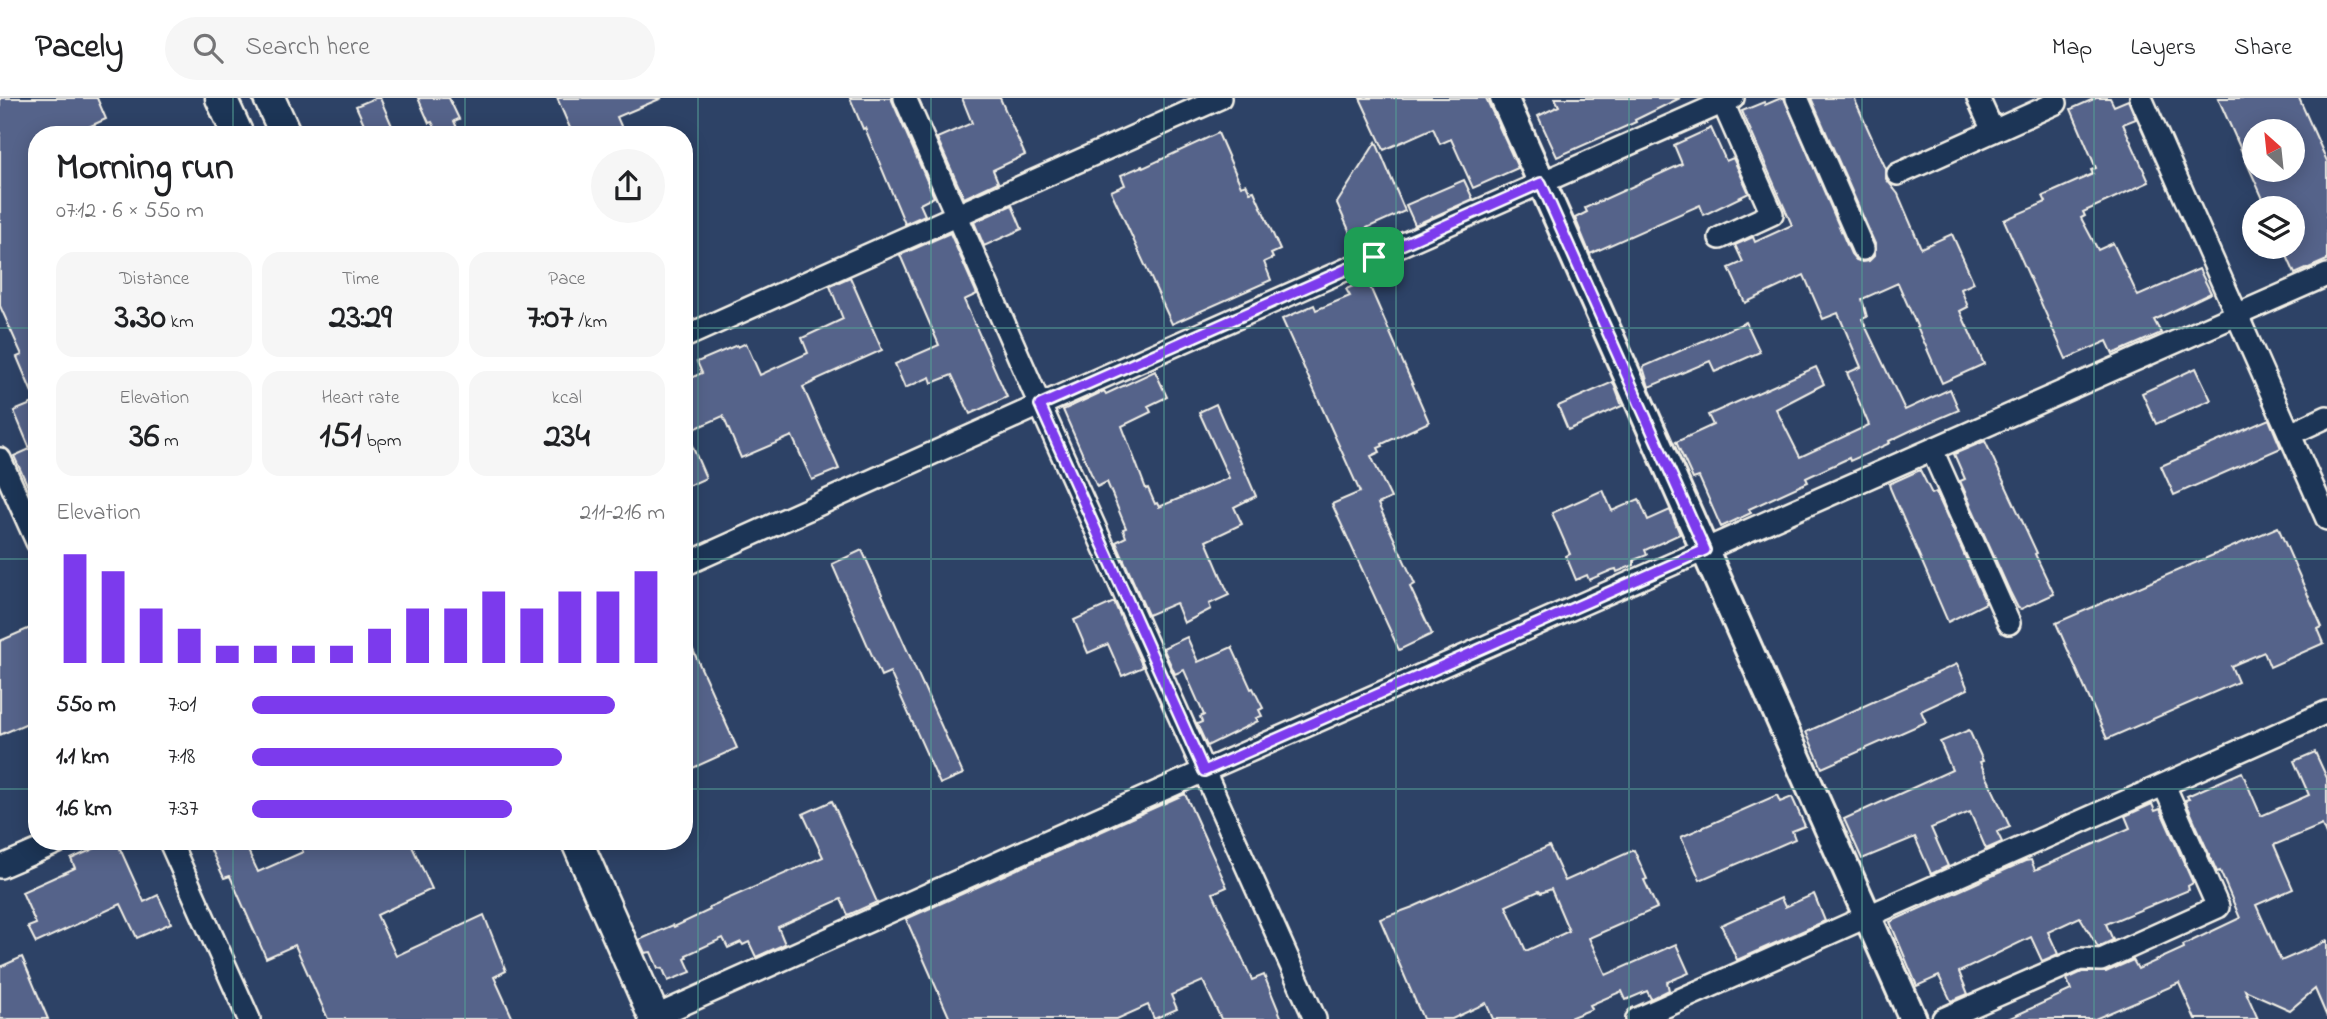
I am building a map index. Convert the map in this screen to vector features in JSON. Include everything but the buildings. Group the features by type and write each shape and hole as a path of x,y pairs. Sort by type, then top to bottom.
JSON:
{"main road":[{"path":"221,98 234,126"},
{"path":"270,98 282,126"},
{"path":"580,850 654,1018"}],"street":[{"path":"905,98 1315,1019"},
{"path":"693,333 1220,98"},
{"path":"1504,98 1913,1019"},
{"path":"1797,98 1863,249"},
{"path":"1978,98 1993,131"},
{"path":"2141,98 2327,519"},
{"path":"693,561 1728,100 1772,214 1720,238"},
{"path":"1898,174 2056,103"},
{"path":"654,1018 1204,771 2327,275"},
{"path":"2290,434 2327,417"},
{"path":"1932,450 2009,623"},
{"path":"0,459 28,522"},
{"path":"1637,1019 2327,712"},
{"path":"1943,1019 2080,959 2101,960 2218,907 2164,785"},
{"path":"0,867 39,850"},
{"path":"174,850 249,1019"}],"route":[{"path":"1541,183 1705,550 1204,771 1040,405 1374,257 1541,183"}]}
